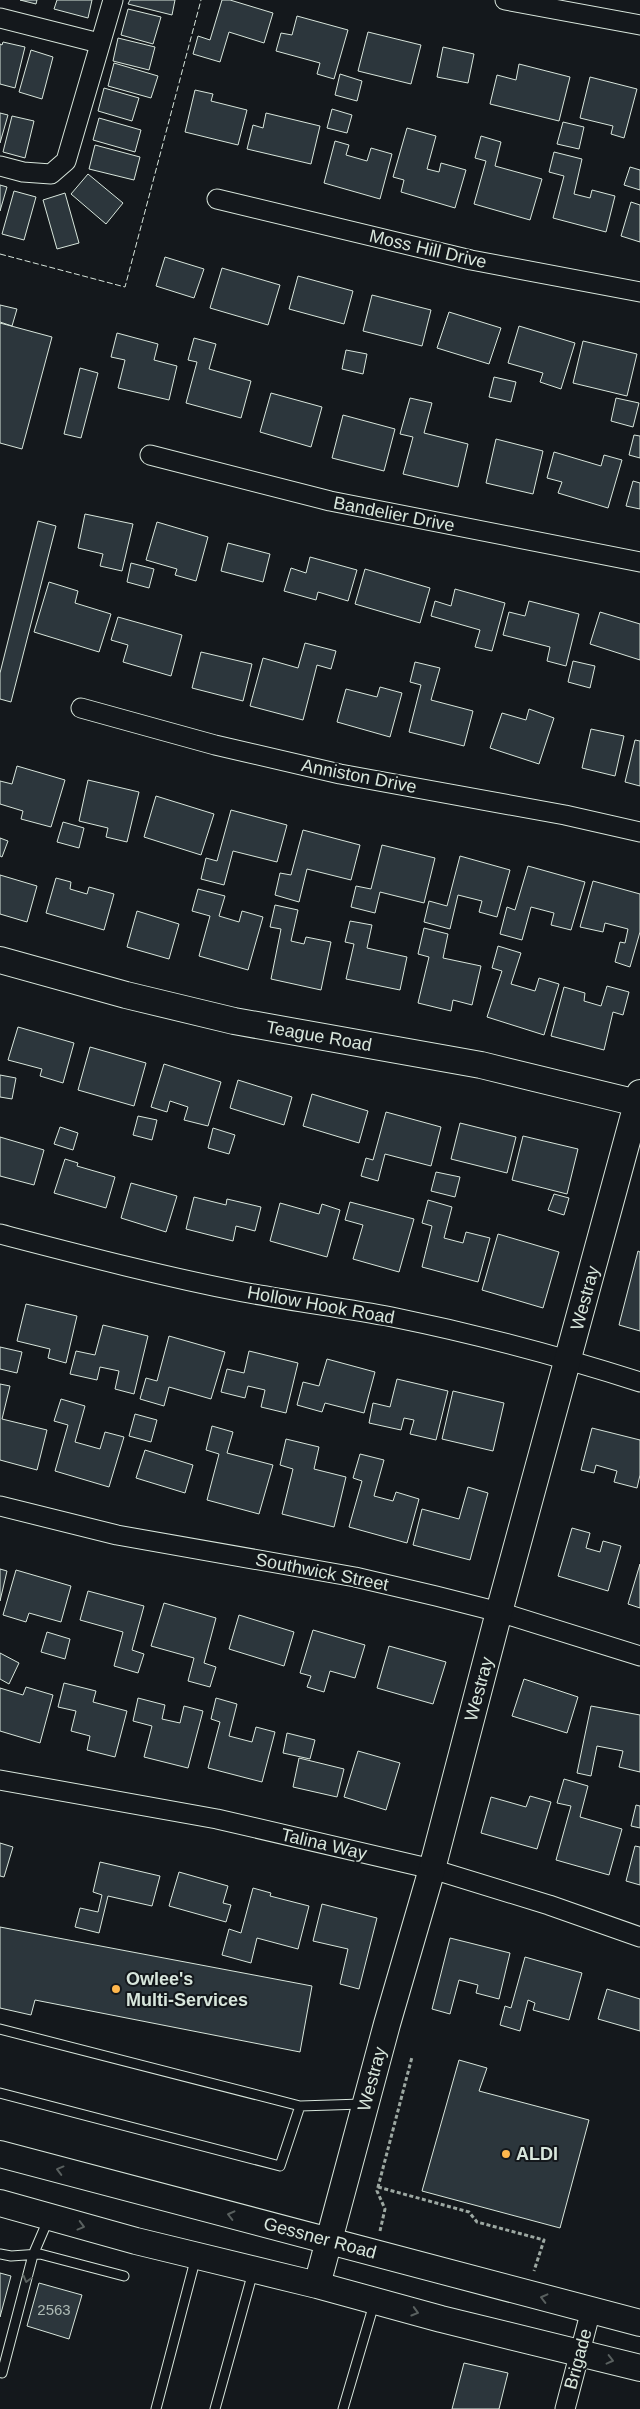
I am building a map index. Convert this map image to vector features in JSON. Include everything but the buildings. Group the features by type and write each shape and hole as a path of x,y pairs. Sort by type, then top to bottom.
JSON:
{"street":[{"path":"0,166 23,172 51,174 66,161 112,0"},
{"path":"505,0 640,25"},
{"path":"0,18 99,43"},
{"name":"Moss Hill Drive","path":"217,199 470,260 640,292"},
{"name":"Bandelier Drive","path":"150,455 330,501 640,562"},
{"name":"Anniston Drive","path":"81,708 215,745 340,774 565,815 640,832"},
{"name":"Teague Road","path":"0,960 126,995 234,1021 481,1065 639,1100"},
{"name":"Westray","path":"317,2284 365,2104 432,1869 499,1612 639,1100"},
{"name":"Hollow Hook Road","path":"0,1234 137,1269 243,1292 394,1318 568,1359 640,1382"},
{"name":"Southwick Street","path":"0,1506 117,1535 355,1577 499,1612 640,1656"},
{"name":"Talina Way","path":"0,1780 217,1819 432,1869 550,1905 640,1937"},
{"name":"Gessner Road","path":"0,2154 330,2239 451,2274 640,2323"},
{"path":"0,2203 197,2256 317,2284 441,2319 640,2368"},
{"name":"Brigade","path":"565,2409 591,2310"}],"lane":[{"path":"0,2030 300,2106 365,2104"},
{"path":"0,2093 280,2166 300,2106"},
{"path":"2,2373 33,2255 44,2232 48,2217"},
{"path":"0,2254 11,2256 40,2254 124,2276"},
{"path":"156,2409 197,2256"},
{"path":"215,2409 253,2269"},
{"path":"343,2409 375,2300"}],"path":[{"path":"379,2234 385,2209 377,2191 412,2057"},
{"path":"378,2187 469,2212 478,2222 544,2240 533,2274"}],"fence":[{"path":"0,254 125,287 201,0"}],"place":[{"name":"Owlee's Multi-Services","path":"116,1989"},
{"name":"ALDI","path":"506,2154"}]}
